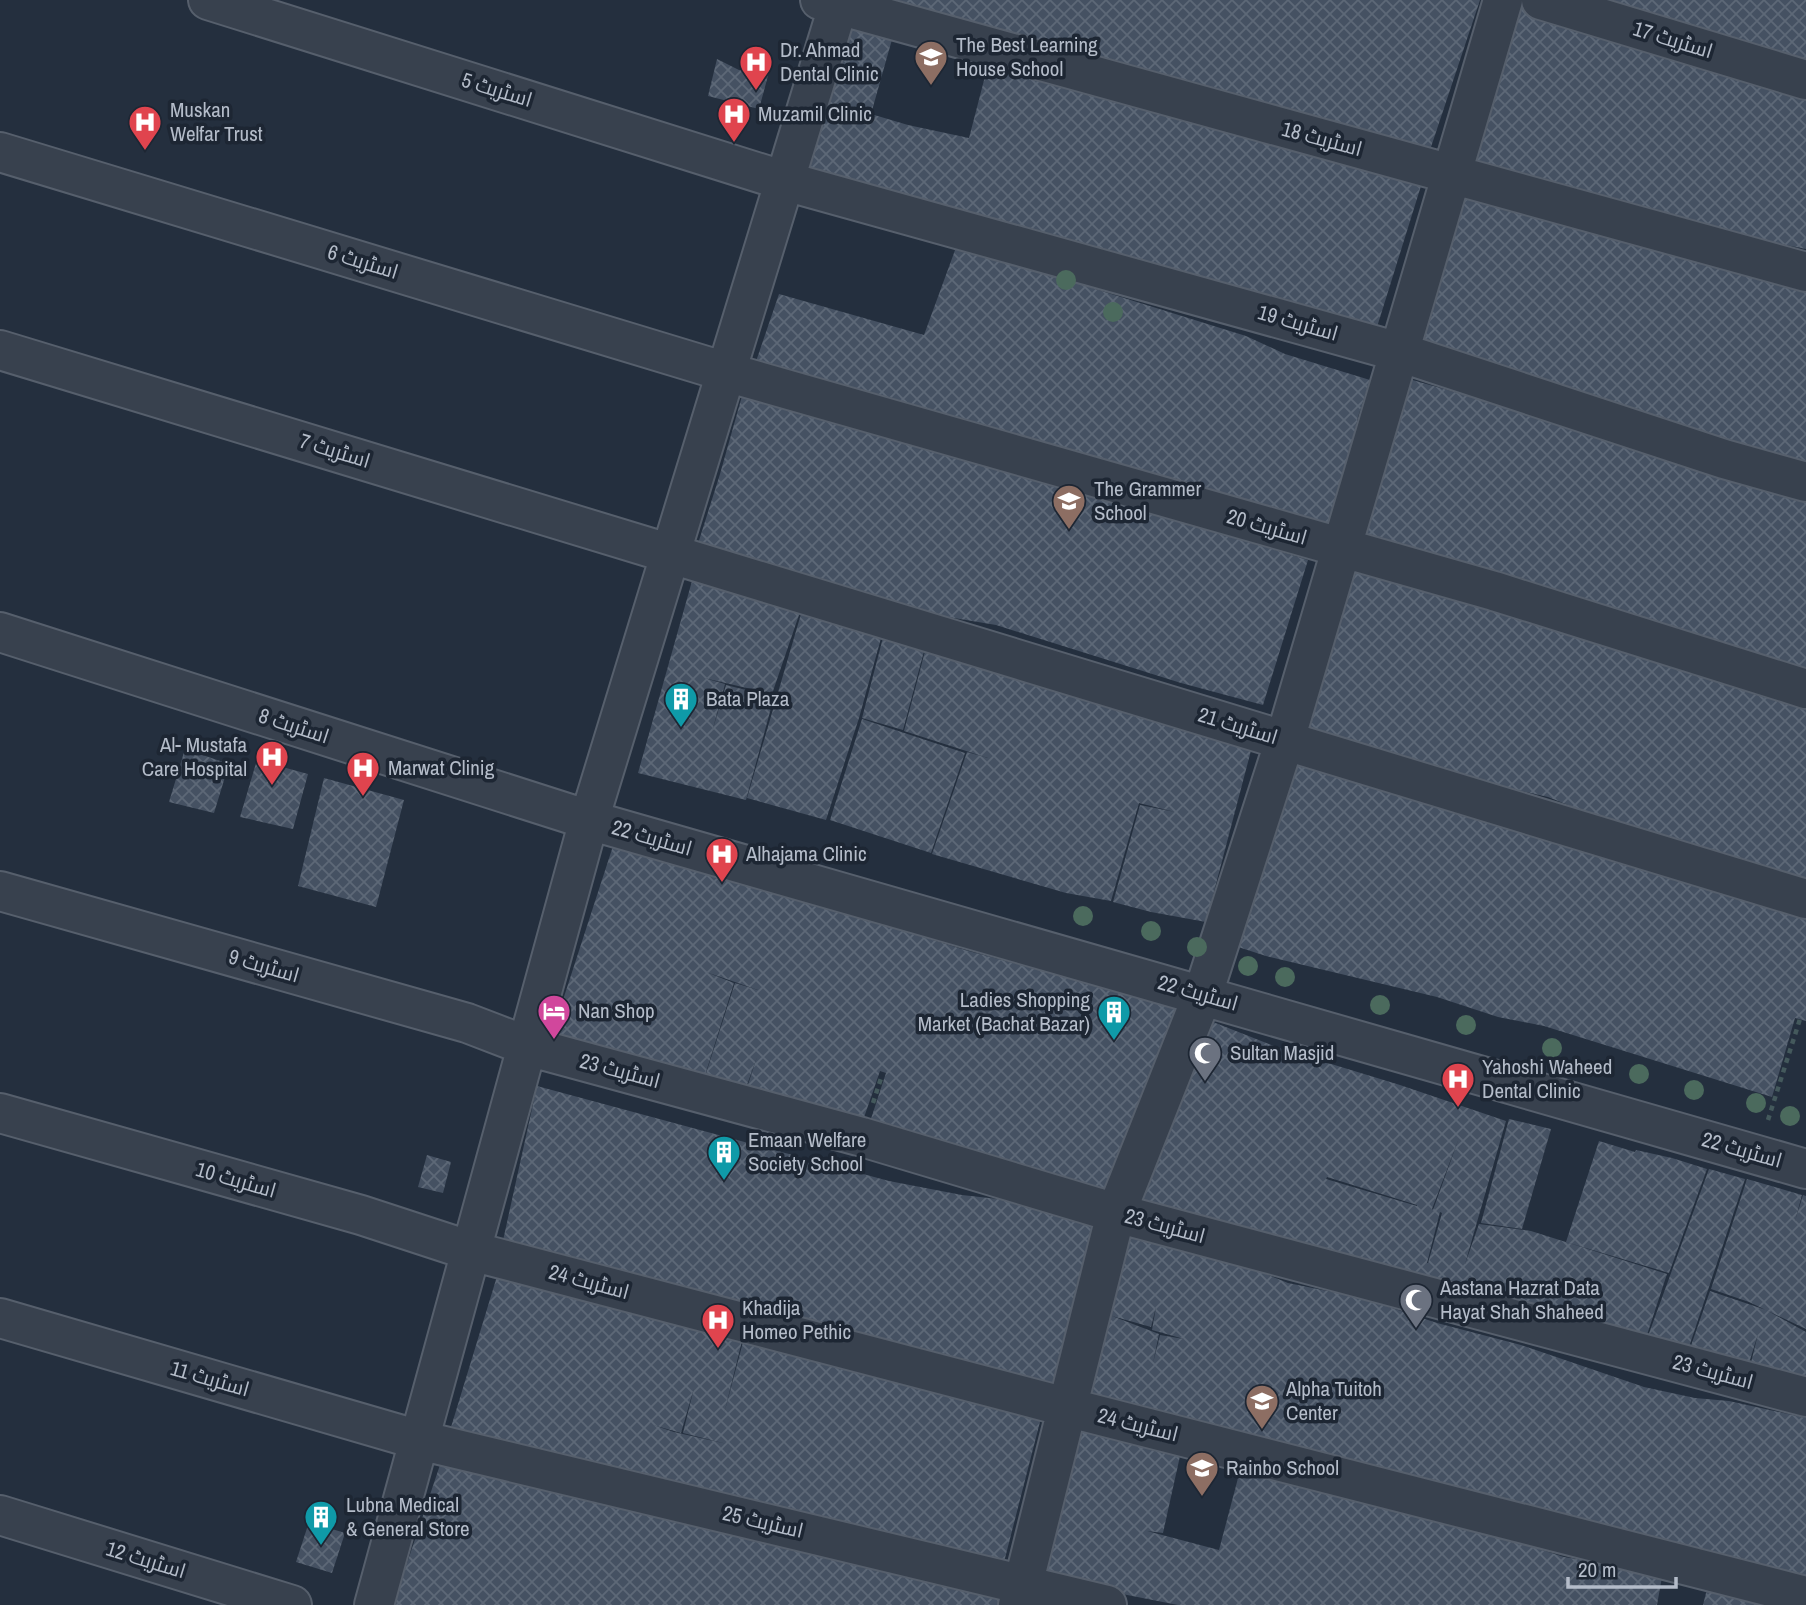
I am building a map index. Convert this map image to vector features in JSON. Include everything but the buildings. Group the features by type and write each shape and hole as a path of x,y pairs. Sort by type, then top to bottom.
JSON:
{"street":[{"name":"اسٹریٹ 5","path":"208,0 785,181"},
{"path":"1020,1594 1116,1213 1203,994 1286,740 1503,0"},
{"name":"اسٹریٹ 17","path":"1541,0 1806,80"},
{"path":"374,1605 589,820 785,181 833,2"},
{"name":"اسٹریٹ 18","path":"833,2 1806,272"},
{"name":"اسٹریٹ 6","path":"0,152 726,372"},
{"name":"اسٹریٹ 19","path":"785,181 1399,352 1724,459 1806,482"},
{"name":"اسٹریٹ 7","path":"0,350 671,552"},
{"name":"اسٹریٹ 20","path":"726,372 1494,591 1806,689"},
{"name":"اسٹریٹ 21","path":"671,552 1806,900"},
{"name":"اسٹریٹ 8","path":"0,632 589,820"},
{"name":"اسٹریٹ 22","path":"589,820 1806,1168"},
{"name":"اسٹریٹ 9","path":"0,891 467,1023 527,1046"},
{"name":"اسٹریٹ 23","path":"527,1046 862,1138 1116,1213 1806,1397"},
{"name":"اسٹریٹ 10","path":"0,1113 361,1215 471,1251"},
{"name":"اسٹریٹ 24","path":"471,1251 1806,1596"},
{"name":"اسٹریٹ 11","path":"0,1318 419,1440"},
{"name":"اسٹریٹ 25","path":"419,1440 1020,1594 1107,1605"},
{"name":"اسٹریٹ 12","path":"0,1515 292,1605"}],"path":[{"path":"1757,1154 1800,1019"}],"place":[{"name":"The Best Learning House School","path":"931,87"},
{"name":"Dr. Ahmad Dental Clinic","path":"756,92"},
{"name":"Muzamil Clinic","path":"734,144"},
{"name":"Muskan Welfar Trust","path":"145,152"},
{"name":"The Grammer School","path":"1069,531"},
{"name":"Bata Plaza","path":"681,729"},
{"name":"Al- Mustafa Care Hospital","path":"272,787"},
{"name":"Marwat Clinig","path":"363,798"},
{"name":"Alhajama Clinic","path":"722,884"},
{"name":"Nan Shop","path":"554,1041"},
{"name":"Ladies Shopping Market (Bachat Bazar)","path":"1114,1042"},
{"name":"Sultan Masjid","path":"1205,1083"},
{"name":"Yahoshi Waheed Dental Clinic","path":"1458,1109"},
{"name":"Emaan Welfare Society School","path":"724,1182"},
{"name":"Aastana Hazrat Data Hayat Shah Shaheed","path":"1416,1330"},
{"name":"Khadija Homeo Pethic","path":"718,1350"},
{"name":"Alpha Tuitoh Center","path":"1262,1431"},
{"name":"Rainbo School","path":"1202,1498"},
{"name":"Lubna Medical & General Store","path":"321,1547"}]}
